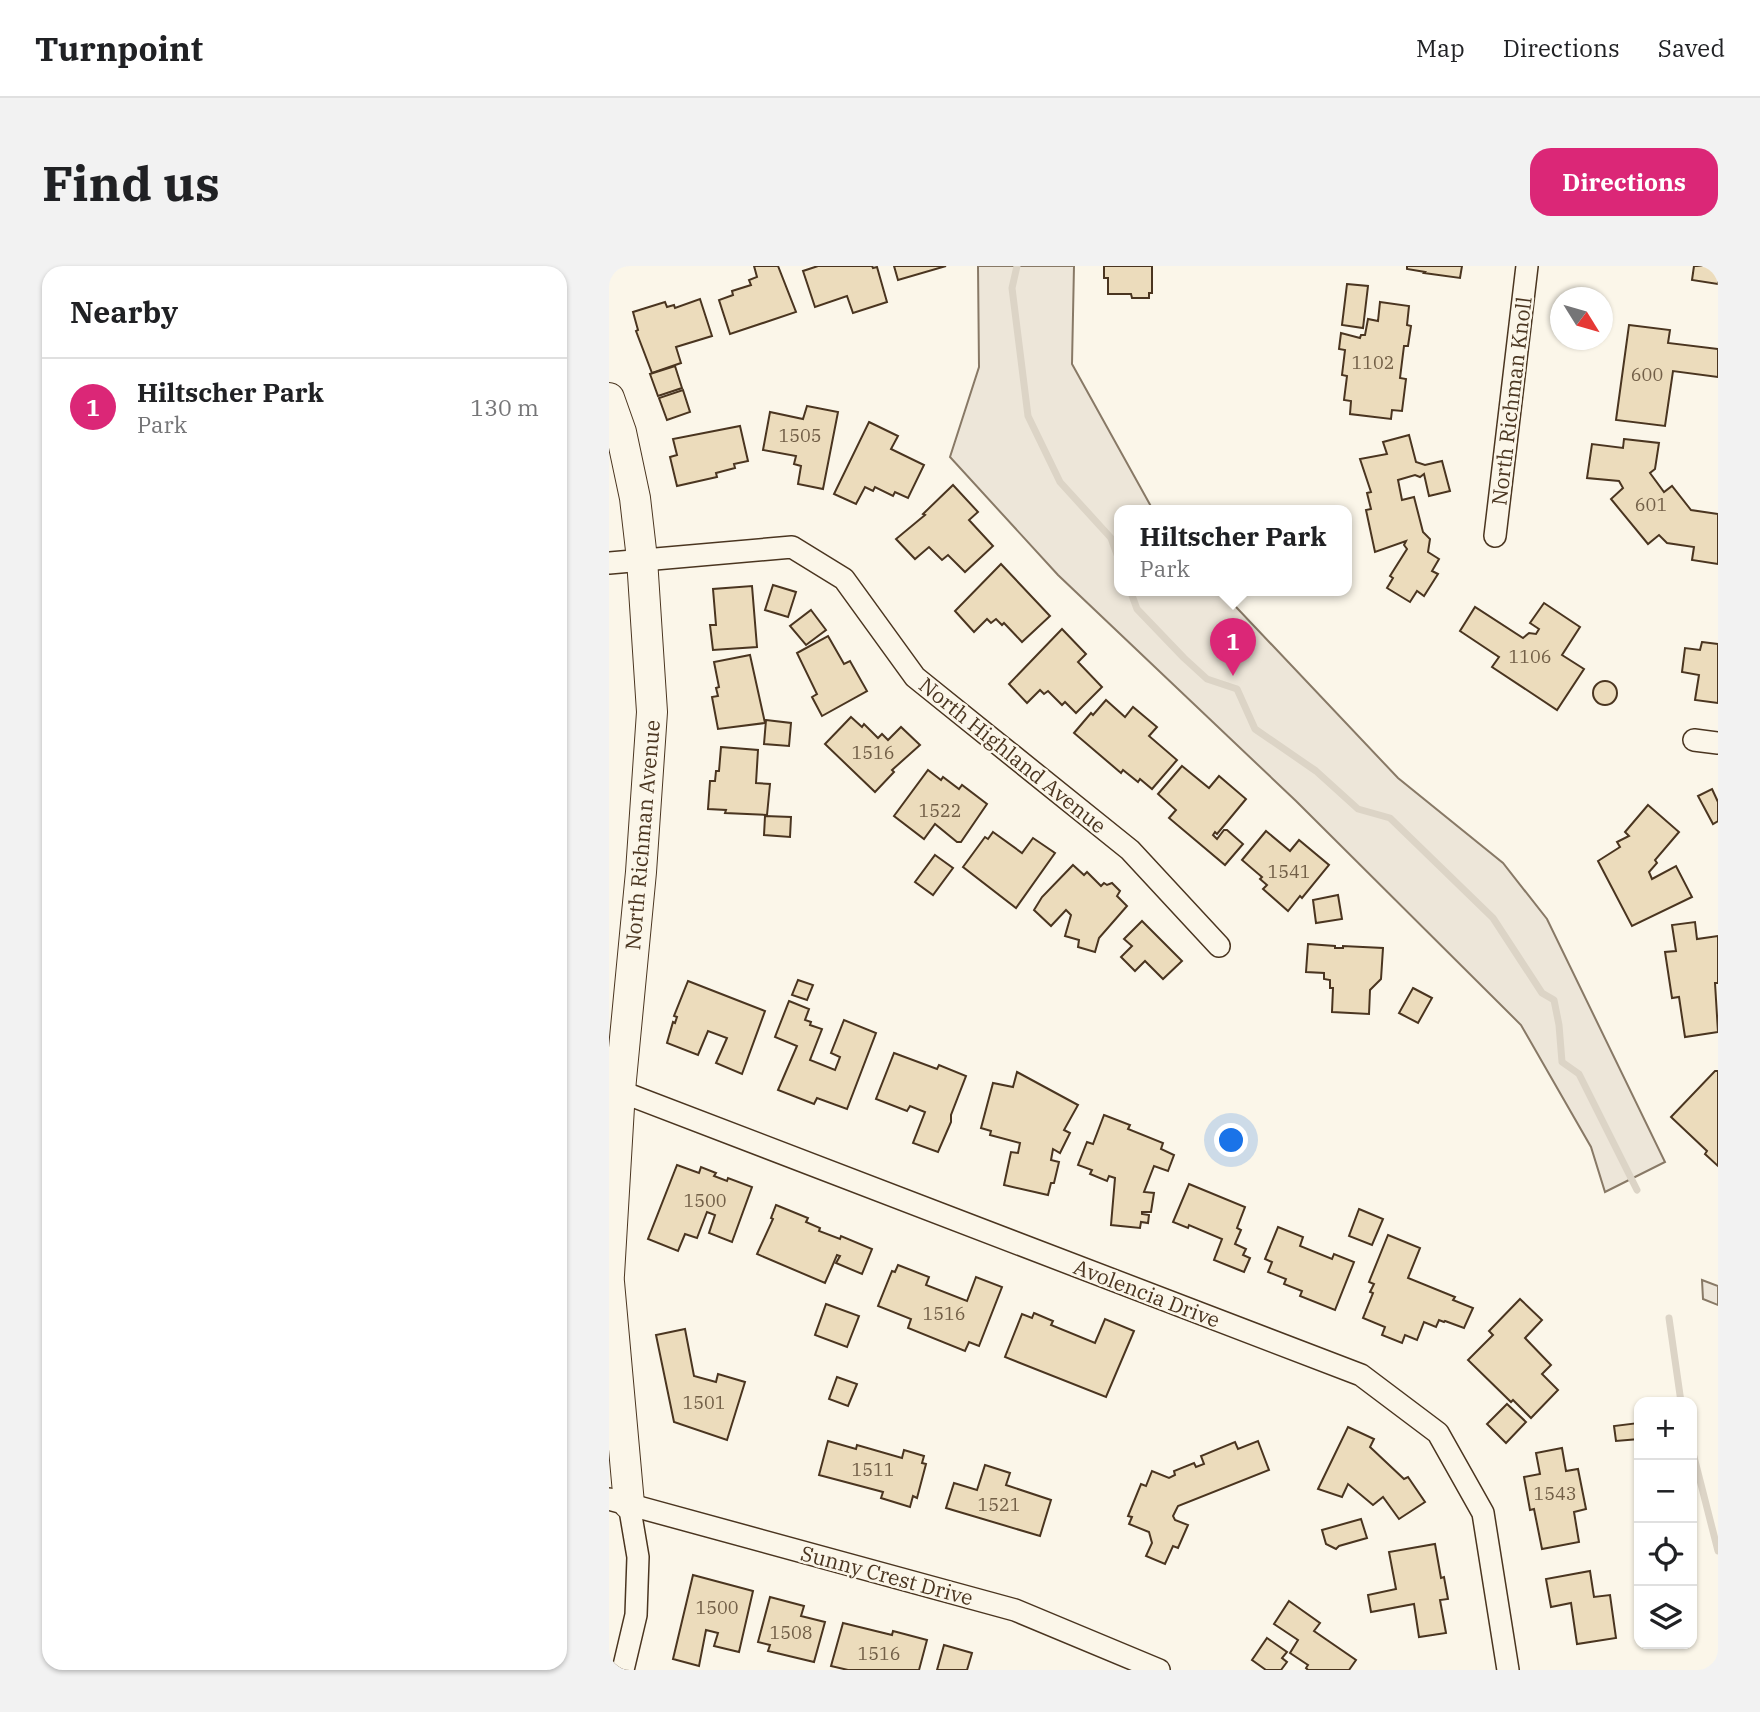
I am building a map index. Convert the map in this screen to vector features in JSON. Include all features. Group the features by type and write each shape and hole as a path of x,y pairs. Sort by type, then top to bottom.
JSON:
{"street":[{"name":"North Richman Knoll","path":"1495,536 1527,266"},
{"name":"North Richman Avenue","path":"609,398 621,432 632,485 642,559 652,712 641,872 614,1088 609,1275"},
{"name":"North Highland Avenue","path":"609,563 792,547 844,579 915,677 1131,850 1219,946"},
{"path":"1694,740 1718,743"},
{"name":"Avolencia Drive","path":"614,1088 1361,1376 1438,1433 1483,1513 1508,1670"},
{"path":"609,1282 619,1502 638,1557 636,1615 623,1670"},
{"name":"Sunny Crest Drive","path":"619,1502 1015,1610 1159,1670"}],"shaded area":[{"path":"978,266 1074,266 1072,364 1150,505 1114,505 1114,596 1226,596 1398,778 1503,863 1547,919 1665,1162 1605,1192 1591,1147 1521,1025 1296,801 1058,575 950,457 979,367"},
{"path":"1702,1280 1718,1286 1718,1305 1703,1299"}],"building":[{"path":"754,266 778,266 796,312 730,334 719,300 733,295 732,291 751,285 749,280 757,277"},
{"path":"818,266 877,267 887,302 853,313 847,296 815,307 803,271"},
{"path":"894,266 946,266 898,280"},
{"path":"1104,266 1152,266 1152,293 1149,293 1149,298 1132,298 1131,294 1108,294 1108,278 1104,278"},
{"path":"1407,266 1462,266 1460,278 1424,273 1407,269"},
{"path":"1694,266 1718,266 1718,284 1692,280"},
{"path":"1347,284 1368,286 1363,328 1342,325"},
{"path":"700,299 712,336 676,347 681,363 652,373 636,331 638,330 633,312 665,302 667,307 674,305 675,308"},
{"path":"1380,302 1409,306 1407,325 1411,326 1408,346 1404,346 1400,378 1406,379 1402,411 1392,410 1391,419 1350,414 1351,401 1344,400 1347,376 1342,375 1345,350 1339,349 1341,333 1360,338 1365,335 1368,319 1378,321"},
{"path":"1629,325 1670,330 1668,343 1718,349 1718,377 1673,371 1665,426 1616,420"},
{"path":"675,366 682,388 658,396 650,374"},
{"path":"683,390 690,412 667,420 659,398"},
{"path":"807,406 838,412 823,489 798,484 801,466 794,464 796,456 763,450 770,412 803,419"},
{"path":"869,422 898,436 891,449 924,465 908,498 895,492 893,496 875,487 873,491 865,487 856,504 834,494"},
{"path":"740,426 748,461 734,464 735,468 716,473 717,477 677,486 670,457 677,455 673,439"},
{"path":"1409,435 1416,462 1425,465 1442,461 1450,491 1429,496 1424,474 1398,480 1402,500 1414,497 1423,532 1430,539 1428,552 1439,559 1432,571 1438,574 1424,596 1417,591 1410,602 1387,588 1393,578 1390,576 1407,549 1404,545 1406,541 1375,552 1366,510 1371,509 1367,493 1371,492 1360,459 1387,454 1383,442"},
{"path":"1624,439 1659,443 1655,469 1650,473 1664,492 1672,486 1691,510 1718,514 1718,564 1692,560 1694,547 1667,543 1659,535 1648,544 1611,499 1623,488 1619,481 1587,478 1592,444 1623,448"},
{"path":"953,485 978,512 969,520 993,546 965,572 948,555 942,560 929,547 915,559 896,539 925,515 923,514"},
{"path":"1001,564 1050,616 1022,642 1004,623 1002,625 996,619 991,623 987,619 974,632 955,611"},
{"path":"773,585 796,592 788,617 765,610"},
{"path":"752,586 757,647 713,650 710,625 716,625 713,589"},
{"path":"1544,603 1580,627 1562,655 1584,669 1557,710 1492,667 1499,657 1460,631 1475,607 1523,638 1529,633 1536,634 1539,629 1530,623"},
{"path":"811,610 826,630 806,645 790,626"},
{"path":"1062,629 1086,654 1078,662 1102,687 1076,713 1065,702 1062,705 1048,691 1044,694 1040,690 1027,703 1009,684"},
{"path":"828,636 844,664 850,661 867,691 822,716 812,697 817,694 797,653"},
{"path":"1702,642 1718,644 1718,703 1695,700 1699,675 1682,672 1685,648 1700,650"},
{"path":"750,655 765,723 718,729 712,697 718,696 716,688 719,687 714,662"},
{"path":"1605,681 1613,685 1617,693 1613,701 1605,705 1597,701 1593,693 1597,685"},
{"path":"1106,700 1125,717 1133,707 1157,727 1149,736 1177,760 1152,789 1123,770 1121,773 1074,733"},
{"path":"851,717 862,727 864,724 878,738 882,734 888,740 901,727 920,745 892,770 894,772 875,792 825,744"},
{"path":"766,720 791,723 789,746 764,744"},
{"path":"721,747 758,750 756,783 770,784 767,815 725,813 726,810 708,809 710,781 715,781 716,771 719,771"},
{"path":"1182,766 1209,788 1219,776 1246,799 1217,834 1215,832 1213,835 1217,839 1227,830 1243,844 1225,865 1169,818 1176,810 1158,794"},
{"path":"928,770 959,789 962,785 987,804 961,842 957,842 935,824 924,839 894,816"},
{"path":"1712,789 1718,802 1718,821 1713,824 1698,796"},
{"path":"1648,805 1679,832 1655,860 1657,863 1649,872 1652,879 1676,866 1692,897 1632,926 1598,861 1620,847 1617,842 1629,836 1625,832"},
{"path":"765,816 791,817 790,837 764,835"},
{"path":"1266,831 1290,851 1299,840 1329,865 1288,911 1263,889 1267,885 1260,879 1262,877 1242,860"},
{"path":"993,832 1022,853 1033,838 1055,853 1016,908 963,867 985,837 988,839"},
{"path":"935,855 953,868 933,895 915,882"},
{"path":"1073,865 1084,875 1087,872 1101,886 1104,883 1112,883 1120,891 1117,896 1127,906 1099,938 1095,952 1078,947 1079,940 1065,936 1071,915 1066,910 1051,926 1034,910 1042,897"},
{"path":"1338,895 1342,919 1316,923 1313,900"},
{"path":"1142,921 1182,961 1163,979 1145,961 1135,971 1121,957 1132,946 1124,939"},
{"path":"1695,922 1697,939 1718,936 1718,983 1715,983 1718,1032 1685,1037 1679,997 1672,998 1665,952 1676,951 1672,925"},
{"path":"1308,944 1335,948 1383,948 1381,979 1370,990 1369,1014 1332,1012 1333,988 1330,988 1330,980 1324,979 1324,973 1306,972"},
{"path":"798,980 813,985 807,1000 792,995"},
{"path":"688,981 765,1011 742,1074 716,1063 727,1038 708,1031 698,1055 667,1043"},
{"path":"1413,988 1432,998 1418,1023 1399,1013"},
{"path":"789,1001 809,1009 805,1020 822,1029 810,1060 835,1070 840,1057 831,1053 844,1020 876,1033 847,1109 817,1098 814,1104 778,1090 797,1046 775,1037"},
{"path":"894,1053 937,1069 939,1065 966,1076 938,1152 913,1143 925,1112 910,1106 907,1111 876,1099"},
{"path":"1718,1071 1718,1166 1705,1154 1707,1151 1671,1117"},
{"path":"1017,1072 1078,1105 1064,1130 1070,1133 1060,1153 1053,1149 1051,1160 1059,1162 1048,1195 1004,1185 1011,1152 1018,1153 1020,1143 990,1135 991,1131 981,1128 993,1083 1013,1087"},
{"path":"1104,1115 1130,1125 1128,1129 1163,1143 1161,1149 1174,1155 1168,1171 1154,1166 1144,1192 1154,1193 1151,1212 1142,1212 1149,1215 1148,1223 1141,1222 1140,1228 1111,1225 1115,1178 1109,1176 1107,1181 1090,1174 1092,1170 1078,1165 1087,1142 1093,1144"},
{"path":"677,1165 699,1173 701,1167 716,1173 714,1176 752,1187 732,1242 709,1233 715,1215 707,1212 697,1238 685,1234 678,1251 648,1239"},
{"path":"1189,1184 1245,1207 1237,1228 1241,1230 1235,1244 1246,1249 1243,1255 1250,1258 1244,1272 1214,1260 1222,1239 1189,1225 1188,1228 1173,1222"},
{"path":"776,1205 808,1218 806,1222 820,1228 819,1231 840,1239 841,1236 872,1249 862,1274 836,1263 840,1256 837,1255 825,1283 757,1254 773,1219 771,1218"},
{"path":"1359,1209 1383,1219 1372,1245 1349,1236"},
{"path":"1278,1227 1303,1237 1300,1246 1332,1259 1334,1254 1354,1262 1335,1310 1300,1296 1302,1291 1284,1284 1286,1279 1268,1272 1272,1262 1265,1259"},
{"path":"1388,1235 1420,1248 1408,1278 1455,1297 1453,1300 1473,1308 1464,1328 1439,1320 1436,1327 1424,1322 1417,1340 1405,1335 1402,1343 1382,1335 1385,1327 1363,1318 1373,1293 1370,1292 1374,1284 1369,1282"},
{"path":"898,1265 929,1277 926,1285 967,1301 976,1277 1002,1287 979,1346 969,1342 965,1351 908,1328 911,1319 878,1306 892,1271 895,1272"},
{"path":"1520,1299 1542,1320 1525,1338 1551,1365 1542,1374 1558,1390 1531,1418 1468,1360 1493,1335 1489,1331"},
{"path":"826,1304 859,1316 847,1347 815,1335"},
{"path":"1034,1313 1053,1321 1051,1325 1095,1343 1105,1319 1134,1331 1106,1397 1005,1357 1022,1314 1032,1318"},
{"path":"685,1329 694,1376 716,1382 718,1374 745,1382 727,1440 674,1422 656,1335"},
{"path":"837,1377 857,1384 848,1406 829,1399"},
{"path":"1507,1404 1526,1422 1506,1443 1487,1424"},
{"path":"1634,1424 1634,1439 1616,1441 1614,1426"},
{"path":"1348,1427 1374,1439 1370,1447 1404,1479 1408,1477 1425,1502 1399,1519 1383,1497 1373,1505 1348,1484 1342,1497 1318,1489"},
{"path":"828,1441 856,1449 857,1445 902,1458 904,1450 924,1456 922,1463 926,1464 917,1498 913,1496 910,1507 881,1498 883,1492 819,1475"},
{"path":"1258,1441 1269,1470 1178,1506 1173,1516 1175,1520 1188,1525 1178,1548 1173,1546 1165,1564 1146,1556 1152,1543 1149,1532 1129,1524 1132,1517 1128,1516 1141,1484 1146,1486 1152,1471 1169,1478 1175,1475 1174,1471 1194,1463 1196,1467 1204,1464 1201,1456 1235,1442 1238,1449"},
{"path":"1562,1448 1566,1471 1578,1469 1586,1509 1574,1512 1579,1542 1542,1549 1534,1509 1530,1510 1524,1477 1540,1474 1536,1453"},
{"path":"985,1465 1010,1473 1006,1485 1051,1500 1040,1536 946,1508 954,1483 977,1490"},
{"path":"1361,1519 1367,1538 1336,1549 1326,1544 1322,1530"},
{"path":"1435,1544 1448,1599 1440,1600 1446,1633 1419,1637 1414,1604 1371,1612 1368,1595 1396,1589 1389,1552"},
{"path":"1590,1571 1594,1597 1610,1595 1616,1638 1577,1644 1571,1603 1551,1607 1546,1579"},
{"path":"693,1575 753,1591 739,1652 714,1646 718,1633 706,1630 699,1666 673,1659"},
{"path":"770,1597 804,1606 801,1616 825,1622 814,1662 768,1651 770,1645 758,1642"},
{"path":"1289,1601 1320,1623 1314,1631 1356,1660 1349,1670 1308,1670 1308,1665 1290,1653 1298,1640 1274,1624"},
{"path":"843,1623 927,1640 919,1670 848,1670 831,1666"},
{"path":"1267,1638 1287,1652 1282,1658 1287,1662 1281,1670 1266,1670 1252,1660"},
{"path":"944,1645 972,1653 967,1670 937,1670"}],"waterway":[{"path":"1017,266 1012,288 1028,416 1060,482 1111,538 1114,546"},
{"path":"1132,596 1137,609 1207,679 1237,689 1255,729 1316,771 1358,809 1390,818 1493,918 1542,993 1554,1000 1562,1062 1579,1074 1637,1190"},
{"path":"1669,1318 1680,1397"},
{"path":"1695,1460 1718,1551"}],"place":[{"name":"Hiltscher Park","path":"1233,676"}]}
